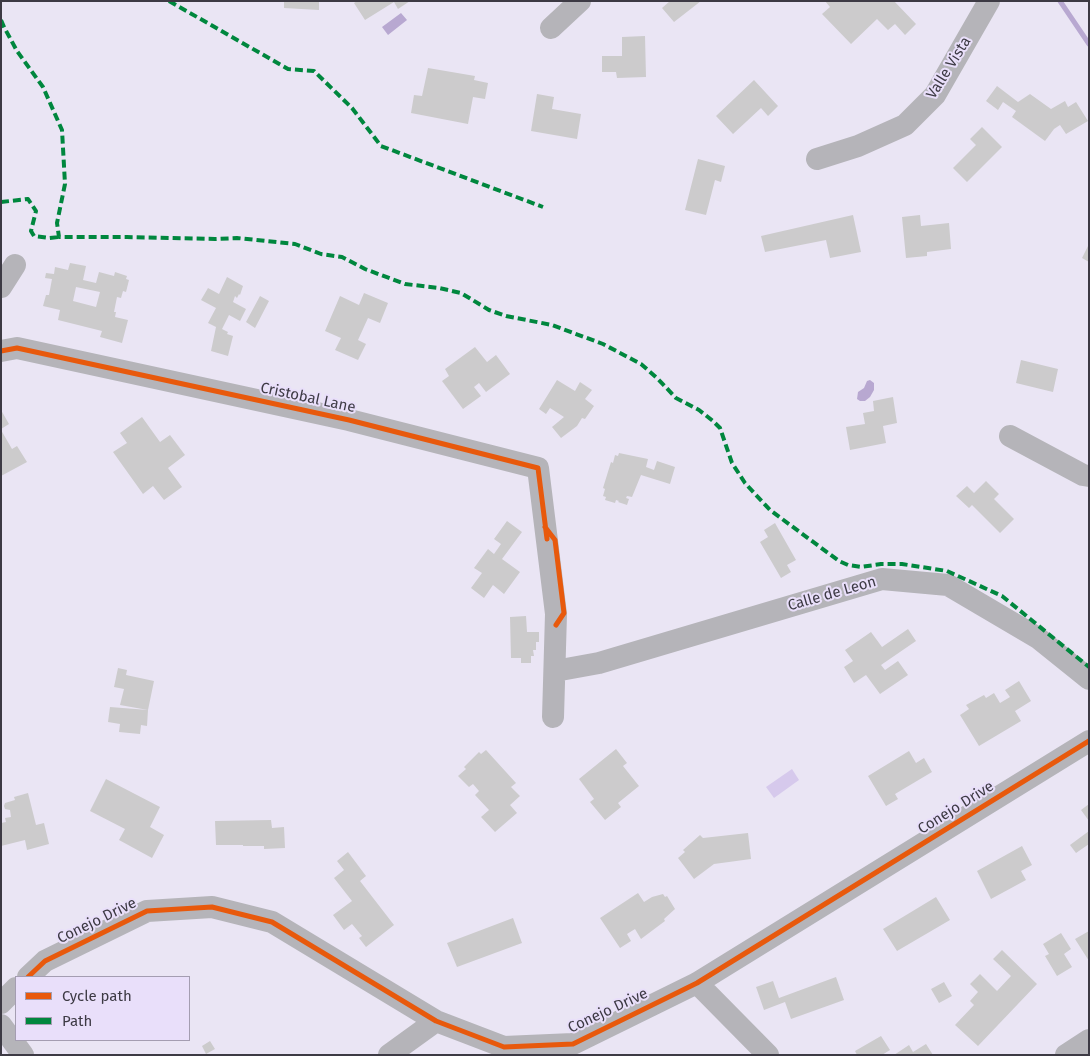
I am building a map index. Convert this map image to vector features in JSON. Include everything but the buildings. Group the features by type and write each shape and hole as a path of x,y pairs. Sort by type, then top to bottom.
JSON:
{"street":[{"path":"551,28 580,1"},
{"name":"Valle Vista","path":"817,159 858,146 905,125 935,96 989,1"},
{"path":"1,287 15,265"},
{"name":"Cristobal Lane","path":"1,351 17,348 310,411 538,468 556,614 555,671"},
{"path":"1010,436 1083,475 1089,476"},
{"name":"Calle de Leon","path":"555,671 599,663 882,579 948,585 1038,638 1089,679"},
{"path":"553,717 555,671"},
{"name":"Conejo Drive","path":"29,976 45,961 147,911 212,907 272,922 436,1021 504,1047 573,1044 697,983 1089,741"},
{"path":"697,983 768,1055"},
{"path":"1,1003 15,989"},
{"path":"389,1055 436,1021"},
{"path":"1,1025 23,1055"},
{"path":"1066,1055 1089,1040"}],"shaded area":[{"path":"401,13 407,20 388,35 382,27"},
{"path":"870,380 874,383 874,390 865,401 860,401 857,399 858,392"},
{"path":"792,769 799,780 774,798 766,787"}],"waterway":[{"path":"1060,1 1089,44"}],"marked path":[{"path":"169,1 288,69 314,71 352,108 381,146 543,207"},
{"path":"1,20 17,51 43,87 62,130 65,184 57,223 59,237 237,238 295,244 321,254 342,257 365,269 405,284 461,293 489,310 506,316 552,325 603,344 641,364 676,398 699,410 713,421 720,428 732,463 745,483 770,510 839,561 861,567 881,564 902,564 947,571 1002,596 1089,667"},
{"path":"1,202 28,199 36,211 31,231 34,236 59,237"}],"cycle path":[{"path":"1,351 17,348 349,420 538,468 547,539"},
{"path":"545,527 555,540 564,613 556,625"},
{"path":"29,976 45,961 147,911 212,907 272,922 436,1021 504,1047 573,1044 697,983 1089,741"}]}
